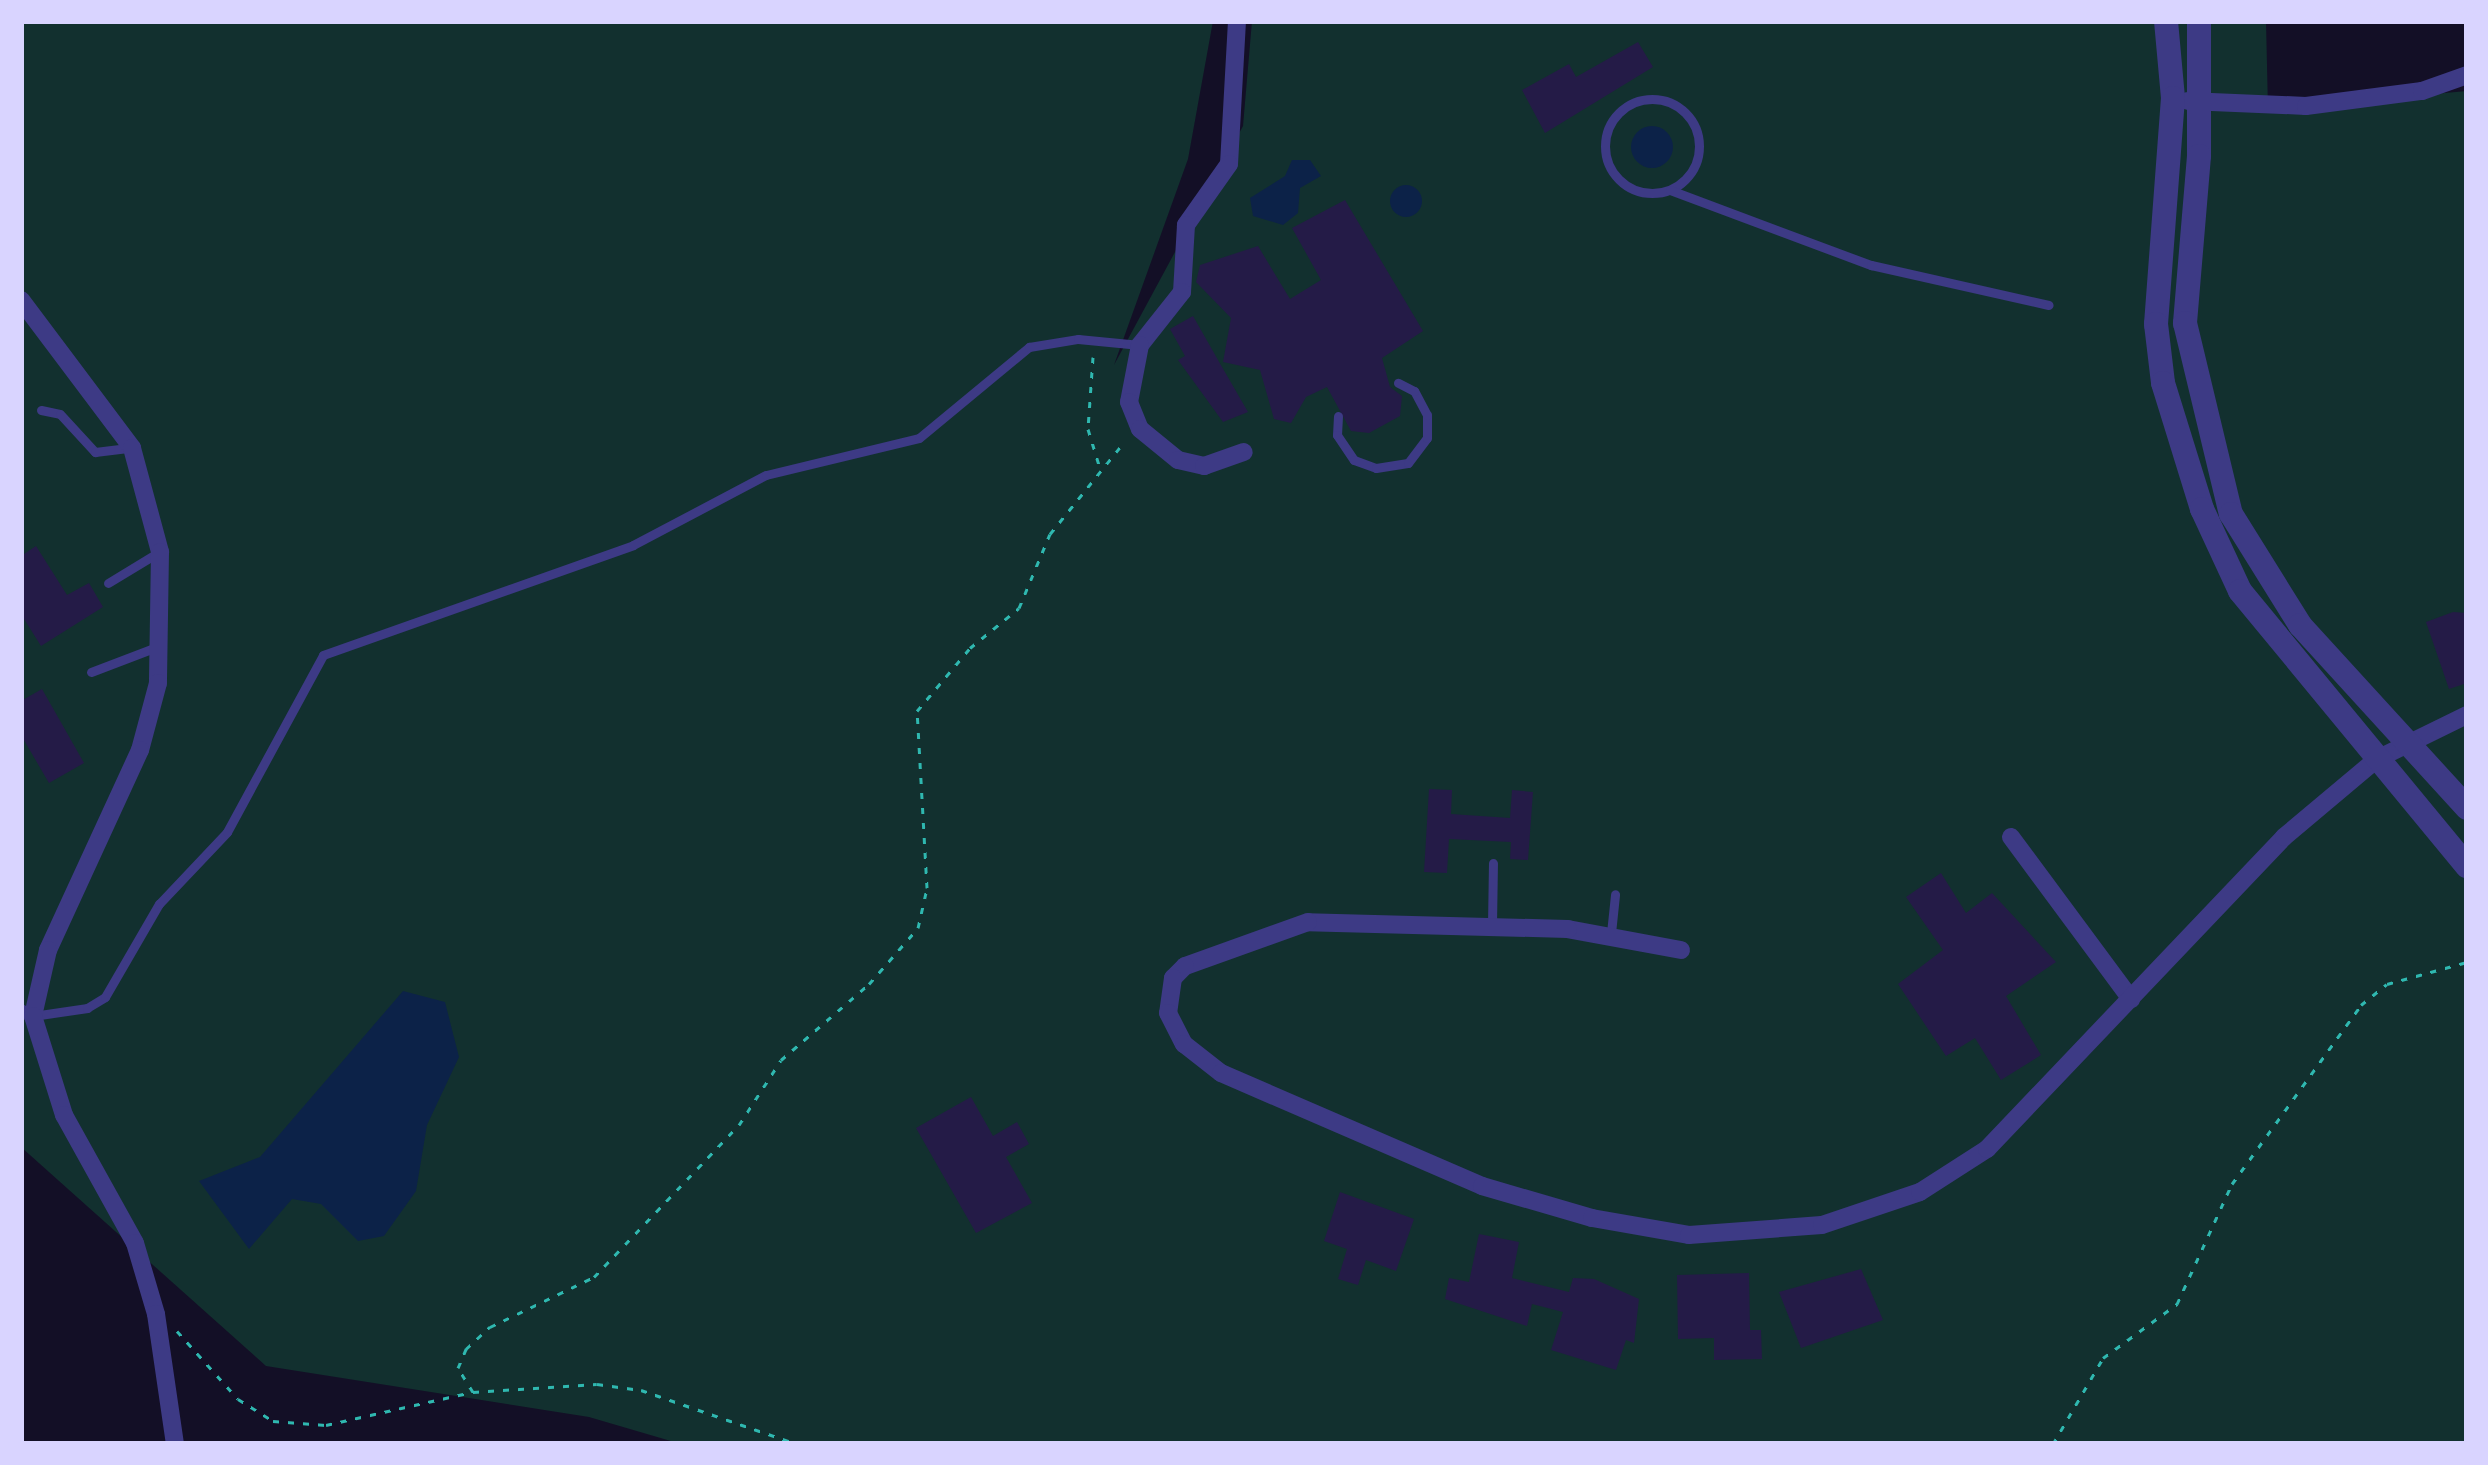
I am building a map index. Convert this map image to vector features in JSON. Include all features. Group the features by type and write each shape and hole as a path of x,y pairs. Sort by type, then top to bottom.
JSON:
{"street":[{"path":"1237,21 1229,164 1186,225 1182,292 1141,345 1130,402 1140,429 1178,460 1204,466 1244,452"},
{"path":"2165,21 2173,98 2155,284 2163,383 2179,444 2240,591 2467,866"},
{"path":"2199,21 2201,103 2185,322 2212,458 2231,514 2269,580 2467,808"},
{"path":"2173,98 2306,106 2422,91 2467,74"},
{"path":"21,300 132,448 160,552 160,646 140,750 48,950 27,1012 64,1115 136,1243 156,1314 176,1444"},
{"path":"1681,950 1611,933 1332,920 1259,933 1203,956 1173,978 1173,1030 1221,1073 1482,1186 1592,1218 1715,1236 1822,1225 1885,1208 1952,1175 2019,1121 2284,837 2377,759 2467,715"},
{"path":"2011,837 2131,999"}],"lane":[{"path":"1670,190 1694,169 1699,137 1683,110 1636,100 1612,119 1607,163 1640,192 1670,190 1871,265 2049,304"},
{"path":"27,1012 87,1008 105,997 159,904 227,832 323,655 633,545 766,475 919,438 1029,347 1094,340 1141,345"},
{"path":"1338,416 1337,435 1354,460 1376,469 1408,463 1427,438 1427,416 1414,391 1398,383"},
{"path":"41,410 60,414 95,452 132,448"},
{"path":"108,584 160,552"},
{"path":"91,672 160,646"},
{"path":"1492,925 1493,863"},
{"path":"1611,933 1615,894"}],"path":[{"path":"1094,340 1088,429 1100,466"},
{"path":"473,1392 458,1368 466,1349 490,1327 594,1277 739,1125 781,1060 869,984 918,928 927,888 917,711 970,648 1019,608 1050,534 1100,466 1140,429"},
{"path":"2053,1444 2103,1358 2177,1304 2232,1184 2361,1005 2387,984 2467,962"},
{"path":"156,1314 238,1399 273,1421 326,1425 473,1392 597,1384 641,1390 797,1444"}],"green space":[{"path":"21,21 1213,21 1188,159 1114,365 1243,126 1252,21 2266,21 2268,109 2467,91 2467,1444 681,1444 589,1417 266,1366 21,1147"}],"water":[{"path":"1652,126 1667,132 1673,147 1667,162 1652,168 1637,162 1631,147 1637,132"},
{"path":"1292,160 1310,160 1321,176 1300,188 1298,213 1283,225 1253,216 1250,198 1285,176"},
{"path":"1406,185 1417,190 1422,201 1417,212 1406,217 1395,212 1390,201 1395,190"},
{"path":"403,991 445,1002 459,1057 427,1125 416,1191 384,1236 358,1241 321,1204 292,1199 249,1249 199,1181 260,1157"}],"building":[{"path":"1638,42 1653,67 1545,133 1522,90 1569,64 1576,77"},
{"path":"1345,200 1423,331 1382,358 1390,387 1402,396 1400,416 1369,433 1351,431 1327,387 1306,397 1291,423 1274,419 1260,370 1223,362 1231,318 1196,282 1200,265 1258,246 1290,299 1321,280 1292,228"},
{"path":"1193,316 1248,412 1223,422 1178,360 1185,356 1170,329"},
{"path":"36,546 67,595 89,583 103,607 41,646 21,614 21,556"},
{"path":"2453,612 2467,613 2467,683 2449,689 2426,622"},
{"path":"42,689 84,763 49,783 21,735 21,701"},
{"path":"1429,789 1452,790 1451,814 1510,818 1512,790 1533,792 1528,860 1510,859 1511,842 1449,839 1447,873 1424,872"},
{"path":"1941,873 1966,913 1992,893 2056,962 2006,996 2041,1055 2001,1080 1975,1038 1946,1056 1898,984 1943,950 1906,897"},
{"path":"971,1097 993,1136 1017,1122 1029,1144 1006,1157 1032,1203 976,1233 916,1128"},
{"path":"1340,1192 1414,1219 1396,1271 1366,1260 1358,1285 1338,1279 1347,1249 1324,1241"},
{"path":"1479,1234 1519,1242 1512,1278 1569,1292 1573,1278 1594,1279 1639,1299 1634,1343 1626,1340 1616,1370 1551,1350 1563,1312 1532,1304 1527,1326 1445,1299 1449,1278 1469,1282"},
{"path":"1861,1269 1883,1320 1801,1348 1779,1292"},
{"path":"1749,1273 1750,1330 1761,1330 1762,1359 1714,1360 1714,1338 1678,1339 1677,1275"}]}
